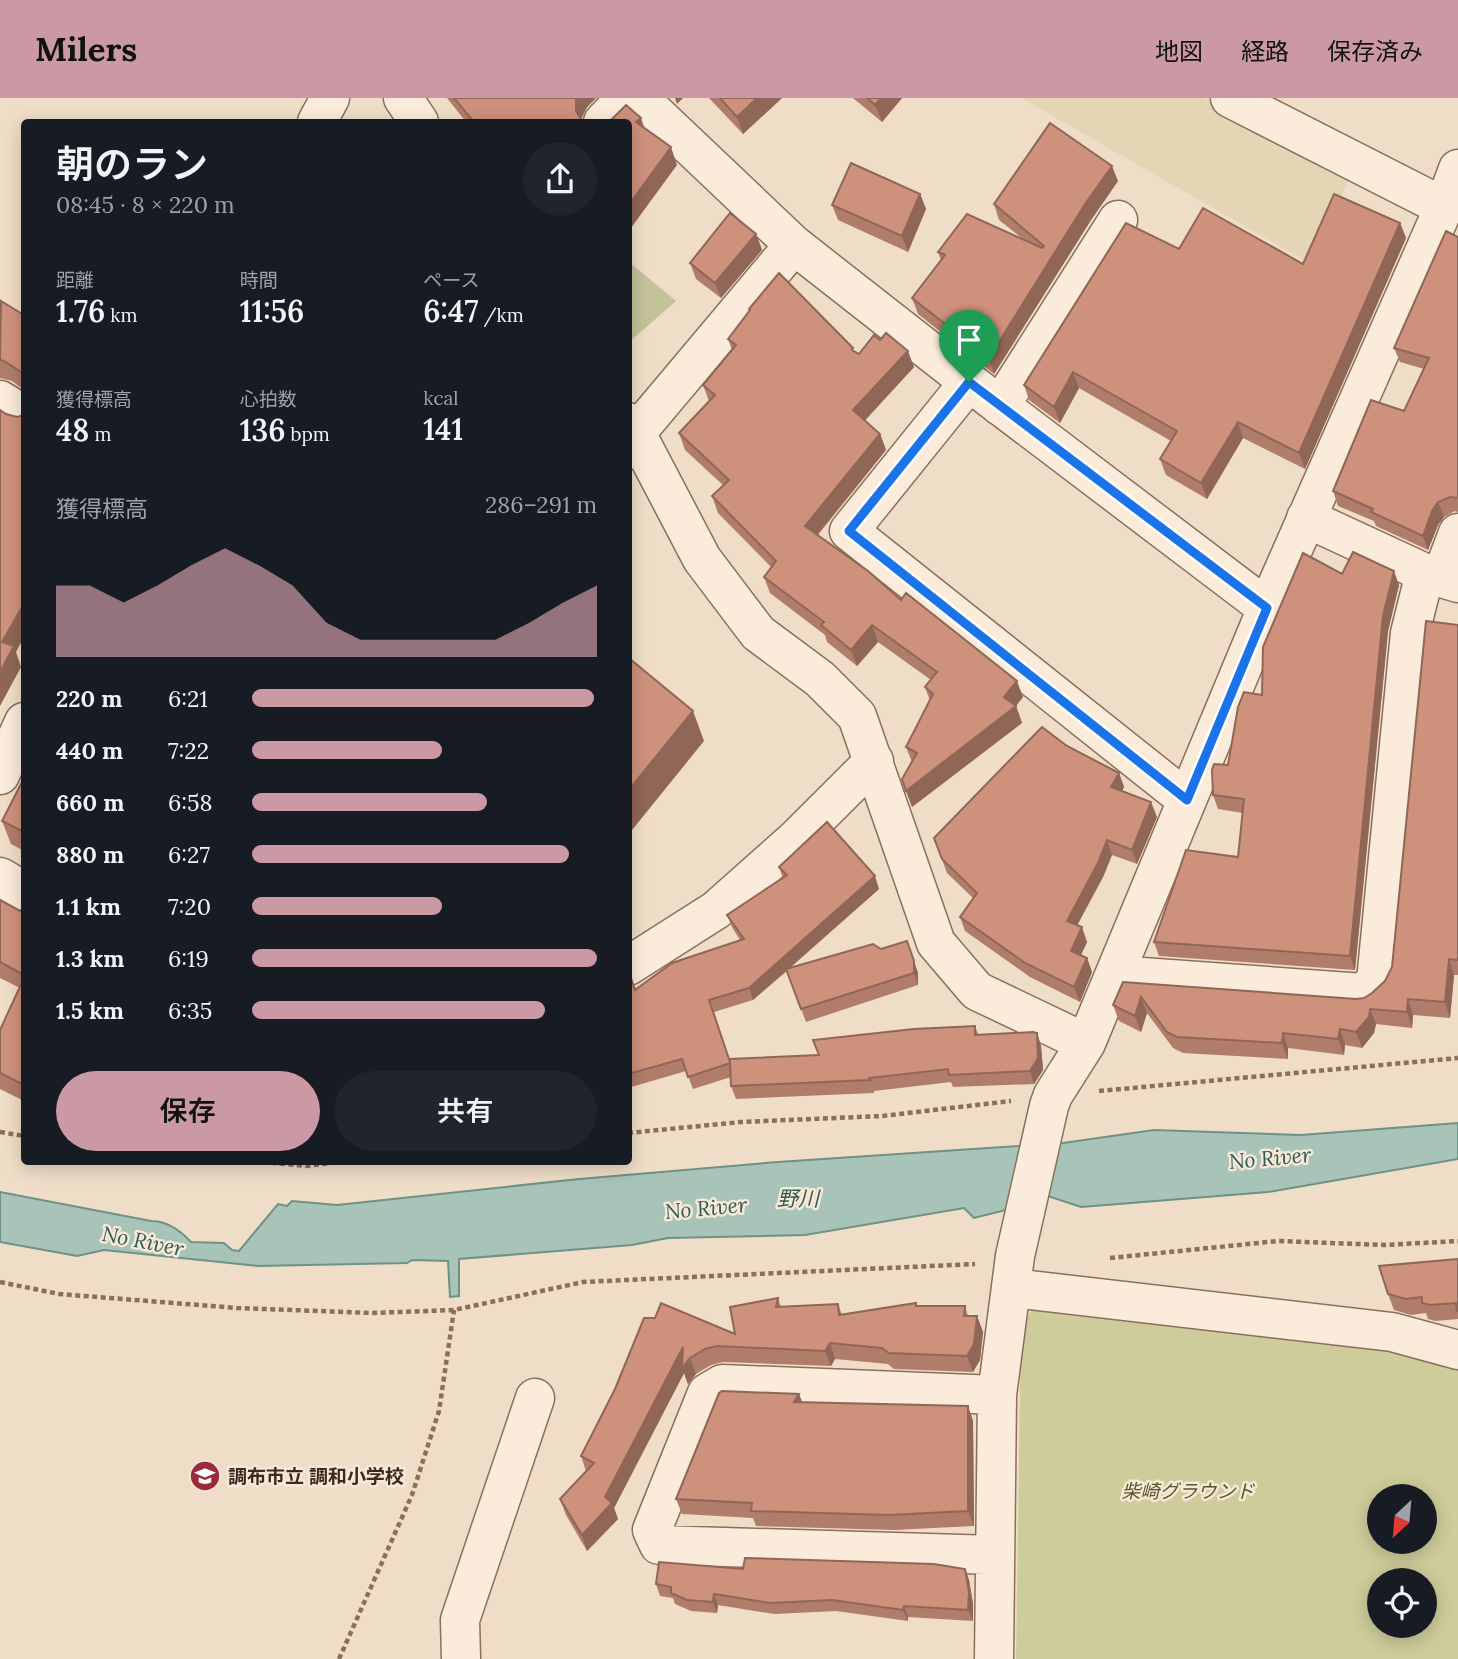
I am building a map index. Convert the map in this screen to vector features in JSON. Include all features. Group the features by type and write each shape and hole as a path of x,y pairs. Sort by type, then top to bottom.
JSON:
{"street":[{"path":"319,119 330,98"},
{"path":"403,98 417,119"},
{"path":"606,119 626,98"},
{"path":"639,98 794,245 1000,406 1267,608"},
{"path":"1230,98 1444,206"},
{"path":"994,1659 997,1395 1014,1269 1051,1101 1086,1043 1267,608 1458,169"},
{"path":"1000,406 1118,220"},
{"path":"632,434 794,245"},
{"path":"969,382 849,531 1187,800"},
{"path":"0,400 21,413"},
{"path":"632,437 702,559 758,633 821,679 857,716 936,943 977,991 1086,1043"},
{"path":"1306,518 1441,578"},
{"path":"1115,975 1363,993 1376,981 1410,633 1441,578 1458,533"},
{"path":"0,775 21,729"},
{"path":"632,963 716,910 797,838 874,761"},
{"path":"0,877 21,889"},
{"path":"1014,1269 1392,1332 1458,1350"},
{"path":"995,1555 659,1545 652,1530 706,1393 722,1384 997,1395"},
{"path":"461,1659 460,1620 535,1398"}],"path":[{"path":"632,1133 741,1122 882,1116 1051,1101 1458,1058"},
{"path":"0,1132 21,1136"},
{"path":"296,1165 315,1165"},
{"path":"1097,1259 1278,1241 1385,1245 1458,1241"},
{"path":"0,1282 59,1294 237,1308 372,1312 454,1310 583,1282 1014,1269"},
{"path":"339,1659 412,1495 439,1411 454,1310"}],"shaded area":[{"path":"1021,98 1203,98 1352,174 1309,263"}],"green space":[{"path":"632,264 676,301 632,340"},
{"name":"柴崎グラウンド","path":"1040,1301 1396,1350 1458,1369 1458,1659 1016,1659 1021,1323"}],"water":[{"name":"野川","path":"1458,1123 1458,1159 1268,1192 1081,1207 1048,1196 1034,1203 974,1218 964,1208 805,1235 668,1238 632,1245 459,1259 459,1296 450,1297 448,1261 258,1266 104,1250 77,1256 0,1242 0,1192 168,1224 191,1242 224,1243 232,1250 239,1251 278,1204 287,1206 292,1201 337,1205 579,1179 778,1162 1063,1143 1154,1130 1301,1135"}],"building":[{"path":"454,98 576,98 576,111 581,119 472,119"},
{"path":"720,98 757,98 737,117"},
{"path":"867,98 881,98 875,105"},
{"path":"626,105 641,118 636,122 671,147 632,201 632,119 612,119"},
{"path":"1050,123 1112,166 1085,204 989,358 912,298 945,255 938,252 967,214 1042,248 1044,246 994,204"},
{"path":"851,163 920,194 902,236 832,205"},
{"path":"1334,194 1400,223 1299,453 1238,422 1201,483 1160,459 1177,431 1073,372 1054,407 1024,385 1126,223 1179,249 1203,208 1303,264"},
{"path":"730,213 756,234 715,283 690,263"},
{"path":"1446,231 1458,237 1458,498 1450,497 1438,502 1423,536 1333,491 1371,400 1404,411 1429,358 1394,348"},
{"path":"779,273 853,348 852,350 859,354 874,335 880,340 886,333 908,351 853,410 880,434 805,526 868,571 901,600 906,593 1017,681 1004,697 1016,706 906,791 902,779 917,753 906,747 933,694 925,687 937,672 872,625 851,650 821,625 824,622 764,577 776,561 712,496 729,480 679,433 715,395 703,385 736,345 728,339"},
{"path":"1,301 21,313 21,372 0,360"},
{"path":"0,410 6,414 21,416 21,609 2,642 14,646 0,672"},
{"path":"1353,552 1394,571 1383,616 1350,956 1154,942 1186,850 1238,857 1244,799 1213,795 1212,770 1214,764 1228,765 1238,707 1244,692 1262,695 1263,647 1303,553 1342,574"},
{"path":"1426,621 1458,625 1458,960 1449,959 1445,1002 1408,999 1407,1012 1370,1009 1369,1017 1356,1032 1340,1029 1338,1039 1283,1033 1282,1043 1177,1037 1167,1032 1141,997 1135,1016 1113,1005 1123,982 1356,999 1364,998 1385,981 1392,967"},
{"path":"632,661 693,711 632,786"},
{"path":"1042,727 1067,746 1119,773 1111,787 1151,802 1132,850 1107,840 1098,863 1067,921 1082,927 1071,951 1087,958 1074,987 1025,963 960,917 977,893 942,859 934,838"},
{"path":"21,784 21,830 2,821"},
{"path":"827,822 875,876 749,988 709,1000 730,1062 730,1059 819,1055 813,1040 914,1029 975,1026 975,1035 1037,1033 1038,1058 1030,1071 949,1075 948,1069 869,1078 870,1080 731,1086 730,1063 688,1077 682,1059 632,1073 632,981 635,990 672,963 744,939 727,915 787,875 779,867"},
{"path":"0,900 21,911 21,973 0,962"},
{"path":"907,941 914,961 914,973 801,1009 786,969 873,944 881,949"},
{"path":"21,984 21,1084 0,1073 0,1030"},
{"path":"1458,1259 1458,1311 1456,1303 1430,1305 1422,1303 1422,1297 1406,1299 1388,1294 1379,1266"},
{"path":"778,1298 776,1307 838,1304 839,1315 916,1303 916,1306 965,1306 964,1316 977,1316 974,1344 967,1356 889,1353 882,1348 830,1343 825,1351 717,1346 705,1349 690,1358 682,1368 683,1347 605,1497 612,1503 582,1535 560,1499 594,1463 581,1456 615,1389 644,1318 655,1318 661,1303 735,1334 730,1307"},
{"path":"722,1391 799,1394 794,1402 968,1406 968,1511 889,1515 751,1511 752,1503 676,1499"},
{"path":"745,1558 934,1564 965,1569 969,1592 968,1610 904,1606 903,1610 832,1600 770,1603 714,1594 713,1602 687,1600 671,1593 671,1587 656,1584 659,1562 743,1569"}],"place":[{"name":"調布市立 調和小学校","path":"205,1476"}],"route":[{"path":"969,382 1267,608 1187,800 849,531 969,382"}],"water label":[{"name":"No River","path":"1270,1158"},
{"name":"No River","path":"706,1208"},
{"name":"No River","path":"143,1241"}]}
